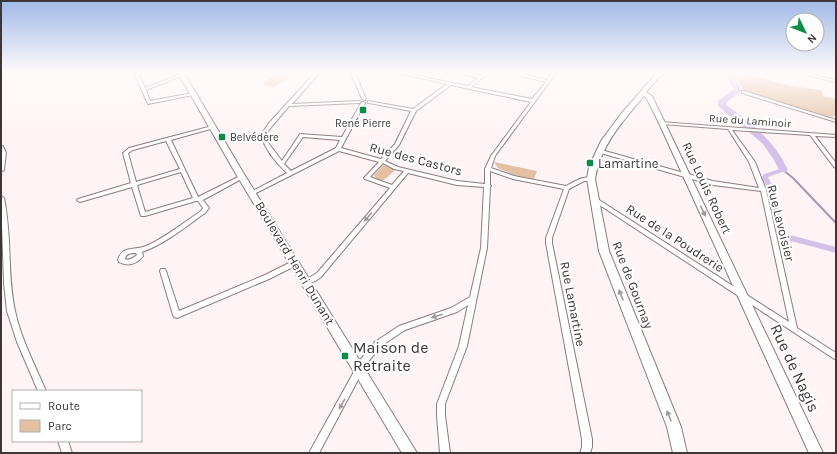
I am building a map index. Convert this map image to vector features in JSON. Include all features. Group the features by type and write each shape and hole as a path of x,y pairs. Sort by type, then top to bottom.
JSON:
{"street":[{"path":"145,94 149,103 192,94"},
{"name":"Boulevard Henri Dunant","path":"193,94 410,453"},
{"path":"291,173 267,145 263,135 298,94"},
{"path":"252,193 338,149 362,101 360,94"},
{"path":"393,187 367,178 397,145 414,110 436,94"},
{"path":"499,94 534,101"},
{"path":"445,453 441,404 463,346 485,243 488,169 493,156 539,94"},
{"name":"Rue de Gournay","path":"642,94 599,151 592,167 591,179 604,251 674,426 680,453"},
{"name":"Rue Louis Robert","path":"645,94 649,96 743,296"},
{"path":"750,94 836,121"},
{"path":"288,105 362,101 414,110"},
{"name":"Rue du Laminoir","path":"662,123 836,136"},
{"path":"212,127 127,151 125,153 143,215 198,199 242,177"},
{"name":"Rue Lavoisier","path":"729,128 752,162 763,190 794,329"},
{"path":"811,134 836,166"},
{"path":"282,164 302,135 344,139"},
{"path":"140,251 203,212 206,208 198,199 168,139"},
{"path":"1,147 4,153 1,170"},
{"name":"Rue des Castors","path":"338,149 382,161 407,171 457,183 488,186"},
{"path":"599,151 722,185 763,190"},
{"path":"488,169 513,177 567,188 583,180 591,179"},
{"path":"80,200 183,170"},
{"path":"307,282 320,275 407,171"},
{"name":"Rue Lamartine","path":"567,188 549,238 549,243 587,439 585,453"},
{"path":"1,198 5,215 7,245 6,269 11,311 20,339 42,390"},
{"name":"Rue de la Poudrerie","path":"594,199 833,355"},
{"path":"163,271 177,314 267,277 295,263"},
{"name":"Rue de Nagis","path":"743,296 816,453"},
{"path":"314,453 364,361 373,350 393,332 454,310 472,299"},
{"path":"63,442 68,453"}],"green space":[{"path":"754,94 823,94 823,96 836,99 836,114 832,118"},
{"path":"494,162 537,171 534,179 514,175 498,168"},
{"path":"383,165 393,169 394,171 381,181 376,179 374,175"}],"waterway":[{"path":"732,94 721,103 722,106 766,142 773,150 783,170"},
{"path":"783,170 793,178 836,223"},
{"path":"770,188 765,177 766,175 783,170"},
{"path":"771,191 783,236 836,250"}],"place":[{"name":"René Pierre","path":"363,110"},
{"name":"Belvédère","path":"222,137"},
{"name":"Lamartine","path":"590,163"},
{"name":"Maison de Retraite","path":"345,356"}]}
